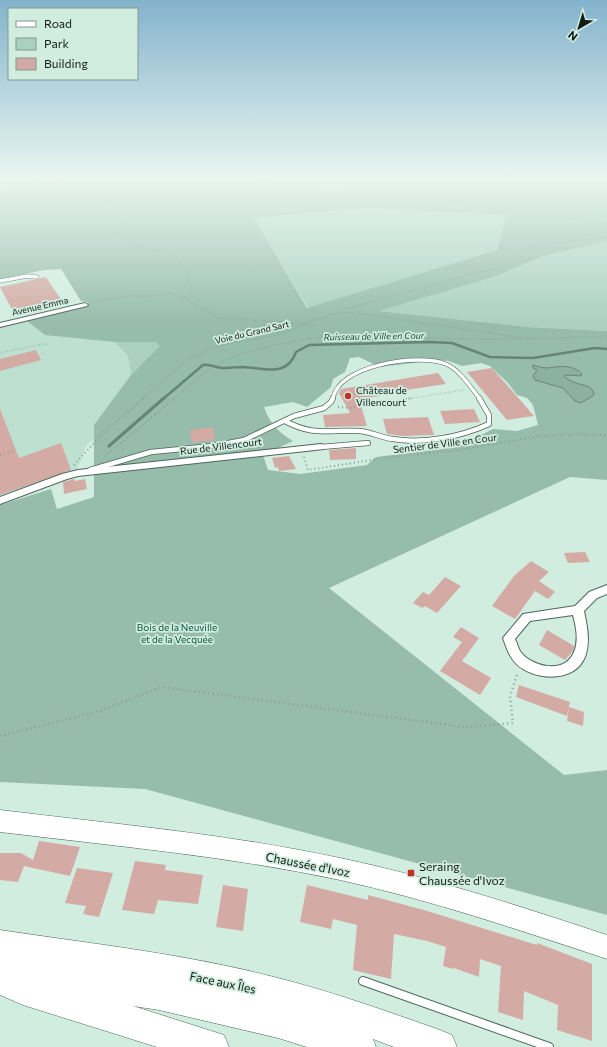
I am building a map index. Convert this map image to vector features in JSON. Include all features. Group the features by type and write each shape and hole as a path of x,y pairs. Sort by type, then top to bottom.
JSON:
{"highway":[{"name":"Face aux Îles","path":"0,946 166,970 277,994 359,1032"},
{"name":"Face aux Îles","path":"0,977 25,973 159,994 278,1022 359,1032 440,1047"},
{"path":"0,977 23,989 212,1047"}],"main road":[{"name":"Chaussée d'Ivoz","path":"0,821 213,848 339,869 486,908 607,947"}],"street":[{"name":"Avenue Emma","path":"0,324 85,305"},
{"name":"Rue de Villencourt","path":"0,501 75,474 321,447"},
{"path":"578,610 584,625 584,640 581,651 572,666 562,671 549,672 534,668 523,662 514,652 510,645 509,638 527,617 578,610 593,595 607,589"}],"lane":[{"path":"0,281 37,276"},
{"path":"285,421 303,430 314,432 360,431 383,438 410,440 454,436 478,430 489,424 489,415 471,388 458,373 448,365 436,361 383,363 359,371 336,387 330,404"},
{"name":"Rue de Villencourt","path":"75,474 137,455 160,451 221,445 244,440 301,413 323,408 330,404"},
{"name":"Rue de Villencourt","path":"321,447 368,443"},
{"path":"363,981 549,1047"}],"path":[{"path":"120,227 116,230 117,234 144,248 171,254 176,257 184,268 191,285 192,291 184,298"},
{"path":"340,311 467,275 512,264 527,247 607,237"},
{"path":"85,305 126,296 155,296 170,294 184,298 218,318 307,324"},
{"name":"Voie du Grand Sart","path":"75,474 71,471 74,465 88,448 189,359 216,347 286,333 319,317 340,311 450,326 529,339"},
{"path":"75,474 96,463 217,364 236,357 299,340 322,337 529,339 607,337"},
{"path":"0,353 23,347 43,344 49,345"},
{"path":"330,404 335,407 350,408 471,388"},
{"name":"Sentier de Ville en Cour","path":"301,449 308,470 392,457 459,450 540,436 576,434 607,435"},
{"path":"0,455 14,451"},
{"path":"0,736 100,711 162,687 464,727 513,723 510,696 517,674 523,662"}],"shaded area":[{"path":"71,309 115,342 128,356 133,382 144,391 86,446 77,469 0,498 0,326"},
{"path":"533,365 544,368 565,366 573,368 582,374 581,376 564,376 573,382 592,389 594,393 593,396 580,403 575,401 563,388 535,380 533,376 537,370 533,368"}],"green space":[{"name":"Bois de la Neuville et de la Vecquée","path":"0,227 259,227 307,308 497,250 503,227 607,227 607,241 544,256 497,276 379,311 528,327 607,331 607,480 570,477 329,588 564,775 607,770 607,915 145,789 0,782 0,505 51,489 57,509 94,497 94,425 131,375 160,346 155,342 115,342 45,335 27,321 89,305 87,302 81,301 61,269 44,270 0,279","holes":["359,357 380,367 438,360 449,361 462,366 481,363 490,366 508,383 517,395 527,398 533,405 538,425 517,431 493,429 458,447 376,457 367,465 300,474 268,470 263,455 293,441 275,427 264,407 293,402 307,407 331,387 333,379 345,372 350,358"]},
{"path":"258,227 503,227 497,250 308,308"},
{"path":"607,241 607,331 528,327 378,311 497,276 544,256"},
{"path":"115,342 155,342 161,346 131,375 128,356"}],"building":[{"path":"46,277 64,304 15,315 0,287"},
{"path":"36,350 41,360 0,371 0,359"},
{"path":"492,368 534,416 507,420 467,372"},
{"path":"438,373 446,384 379,394 380,396 359,399 367,426 325,427 323,415 350,413 339,393 341,389"},
{"path":"0,409 19,458 61,443 71,470 0,495"},
{"path":"474,409 480,422 445,424 440,411"},
{"path":"428,417 434,435 404,436 387,434 383,419"},
{"path":"213,427 215,440 192,443 190,430"},
{"path":"356,448 356,459 330,460 329,450"},
{"path":"289,456 296,469 279,471 278,467 275,468 272,458"},
{"path":"74,479 75,481 85,479 87,489 64,494 63,482"},
{"path":"585,552 590,562 568,563 564,553"},
{"path":"531,561 549,572 539,581 555,592 548,599 535,591 515,619 492,606 514,576"},
{"path":"445,577 461,586 437,613 425,606 422,608 413,603 423,592 429,595"},
{"path":"461,627 479,638 462,661 491,678 480,695 440,671 462,642 453,637"},
{"path":"547,630 574,646 573,651 565,660 539,645"},
{"path":"519,685 570,702 567,716 516,697"},
{"path":"569,707 584,712 583,726 567,721"},
{"path":"39,841 80,847 70,876 24,866 18,882 0,880 0,853 21,853 33,860"},
{"path":"135,861 166,865 165,870 203,875 198,904 158,900 154,914 122,910"},
{"path":"77,868 113,873 99,917 83,914 86,906 65,903"},
{"path":"223,885 248,889 243,931 216,927"},
{"path":"307,885 368,900 368,895 424,910 537,945 537,943 592,964 592,1041 557,1030 558,1005 524,991 523,1020 498,1012 501,966 480,959 479,977 454,968 443,966 446,947 427,941 394,934 391,979 353,970 357,925 333,919 331,929 300,922"}],"waterway":[{"name":"Ruisseau de Ville en Cour","path":"163,399 203,365 222,368 243,367 274,370 287,365 292,360 296,352 309,345 429,342 452,343 490,357 533,358 595,348 607,349"},
{"name":"Ruisseau de Ville en Cour","path":"109,446 164,398"}],"place":[{"name":"Château de Villencourt","path":"348,396"},
{"name":"Seraing Chaussée d'Ivoz","path":"411,873"}]}
